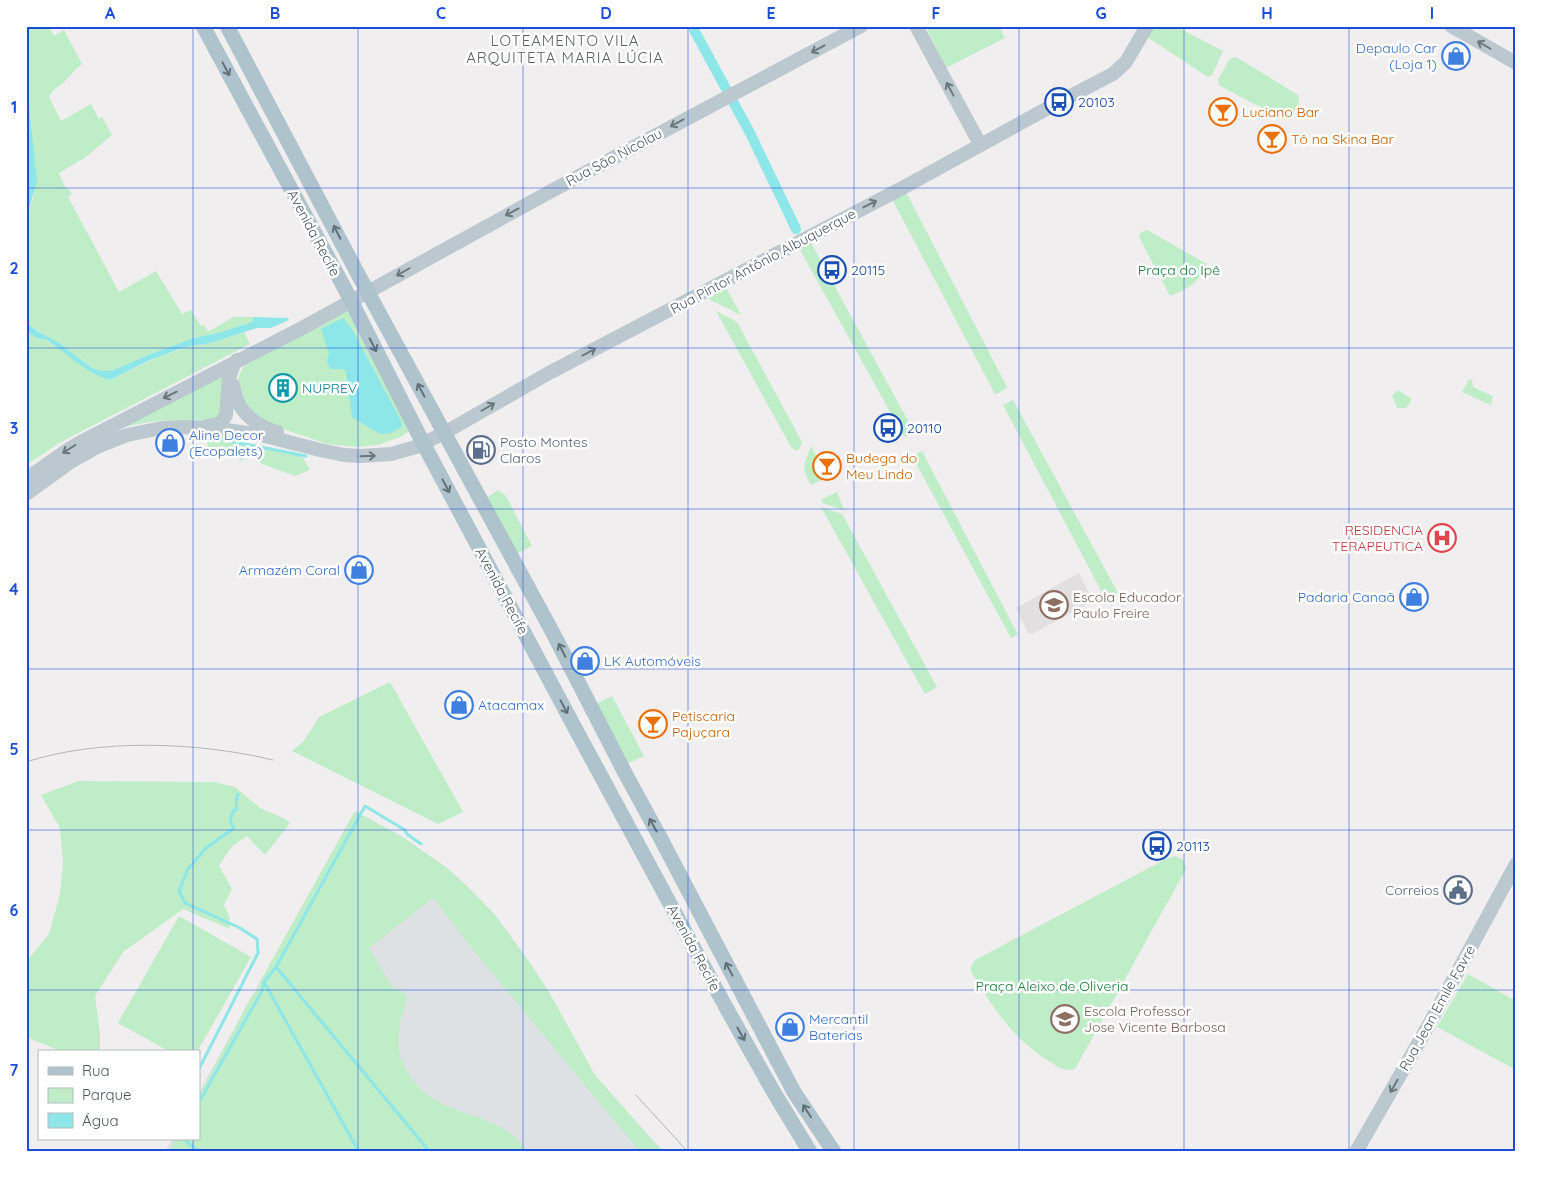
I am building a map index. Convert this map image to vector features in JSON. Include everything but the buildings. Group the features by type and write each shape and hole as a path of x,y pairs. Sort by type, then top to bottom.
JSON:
{"main road":[{"name":"Avenida Recife","path":"203,26 349,298 423,443 728,1011 810,1152"},
{"name":"Avenida Recife","path":"227,26 366,288 553,633 794,1092 834,1152"},
{"name":"Rua São Nicolau","path":"238,362 240,357 256,345 446,248 861,26"},
{"path":"916,26 976,142"},
{"name":"Rua Pintor Antônio Albuquerque","path":"320,450 344,455 375,456 392,454 423,443 548,373 906,186 976,142 1103,80 1119,70 1126,62 1147,26"},
{"path":"1451,26 1516,63"},
{"path":"199,428 215,425 224,419 226,415 229,378 238,362"},
{"path":"238,362 233,386 236,399 250,419 268,429 294,437 320,450"},
{"path":"26,480 80,443 238,362"},
{"path":"26,494 86,452 107,442 141,431 162,428 199,428 261,435 320,450"},
{"name":"Rua Jean Emile Favre","path":"1356,1152 1516,864"}],"shaded area":[{"name":"RESIDENCIA TERAPEUTICA","path":"1434,525 1457,539 1450,550 1428,536"},
{"name":"Escola Educador Paulo Freire","path":"1079,573 1093,601 1032,634 1028,633 1016,608"},
{"path":"355,811 401,836 447,868 495,915 528,960 548,992 595,1075 664,1152 165,1152 171,1140 200,1140 200,1090"}],"green space":[{"path":"26,26 48,26 54,36 64,30 82,64 49,97 61,121 91,104 99,119 102,117 112,135 86,157 59,173 64,185 72,194 68,197 119,292 156,271 182,314 191,310 201,326 204,325 208,332 233,317 254,317 252,322 218,333 194,338 111,371 101,371 92,368 26,323 26,220 34,195 26,80"},
{"path":"925,26 999,26 1005,38 946,68"},
{"path":"1149,26 1175,26 1223,51 1212,75 1208,77 1147,37"},
{"path":"1236,57 1298,95 1299,102 1295,111 1286,117 1252,103 1219,85 1218,80 1229,60"},
{"path":"906,192 1007,387 1001,392 995,394 892,199"},
{"name":"Praça do Ipê","path":"1147,230 1207,264 1201,276 1188,287 1170,296 1139,237 1140,233"},
{"path":"810,241 913,430 904,437 799,248"},
{"path":"724,284 741,315 710,300 706,292"},
{"path":"345,310 350,314 409,428 408,432 400,437 378,445 358,447 327,444 266,423 237,397 240,372 245,365"},
{"path":"716,311 737,322 802,442 799,450 791,447"},
{"path":"26,329 40,340 44,339 110,380 164,354 195,345 207,344 244,332 250,344 61,442 26,465"},
{"path":"228,369 225,402 216,422 160,421 105,432"},
{"path":"1469,379 1472,379 1473,387 1493,396 1491,405 1462,392"},
{"path":"1397,390 1411,398 1406,408 1397,408 1392,396"},
{"path":"1013,400 1118,593 1106,600 1003,405"},
{"path":"207,432 224,434 231,440 301,454 310,470 295,476 262,464 252,454 241,461 239,458 208,451"},
{"path":"811,446 828,477 811,485 806,474 805,461"},
{"path":"922,451 1018,635 1011,638 912,456"},
{"path":"498,490 506,496 532,546 518,553 513,553 487,498"},
{"path":"837,492 844,510 822,503 822,499"},
{"path":"821,507 842,514 937,687 925,694"},
{"path":"390,682 463,812 438,824 292,751 303,742 319,717"},
{"path":"612,696 644,756 625,765 594,705"},
{"path":"79,781 214,782 235,787 260,808 290,823 265,855 247,836 232,846 219,866 232,889 224,905 229,916 230,929 183,909 123,952 95,996 100,1033 100,1050 58,1050 26,1037 26,962 49,934 60,894 63,863 60,828 41,795"},
{"path":"355,811 401,836 447,868 495,915 549,992 595,1075 663,1152 640,1152 475,952 433,898 369,948 392,987 405,993 407,997 398,1036 402,1061 416,1084 427,1095 452,1108 480,1118 507,1131 529,1152 169,1152 175,1140 200,1140 200,1093 251,997 262,984 257,987"},
{"name":"Praça Aleixo de Oliveria","path":"1174,856 1183,860 1186,869 1075,1069 1065,1069 1050,1062 1014,1033 996,1010 971,972 971,967 975,960"},
{"path":"179,916 251,957 198,1050 166,1050 118,1023"},
{"path":"1468,974 1516,1001 1516,1070 1437,1027"}],"water":[{"path":"26,80 37,181 26,220"},
{"path":"254,317 288,318 289,320 271,328 257,328 207,344 179,349 150,360 110,380 101,377 76,362 45,339 36,338 26,329 26,323 59,343 92,368 101,371 111,371 194,338 218,333 252,322"},
{"path":"343,318 353,331 401,421 402,427 391,433 380,434 352,417 346,372 343,369 330,369 327,362 329,353 321,329"}],"waterway":[{"path":"692,26 750,133 796,229"},
{"path":"209,437 306,456"},
{"path":"200,1067 258,953 257,939 240,928 185,903 179,891 188,869 206,848 234,828 230,820 233,811 237,809 238,794"},
{"path":"200,1100 262,991 264,982 276,967 365,806 405,830 407,834 421,844"},
{"path":"276,967 430,1152"},
{"path":"264,982 359,1152"},
{"path":"184,1140 200,1152"}],"tram line":[{"path":"26,762 55,754 85,749 149,745 213,749 273,760"},
{"path":"636,1095 688,1152"}],"place":[{"name":"Depaulo Car (Loja 1)","path":"1456,56"},
{"name":"20103","path":"1059,102"},
{"name":"Luciano Bar","path":"1223,112"},
{"name":"Tô na Skina Bar","path":"1272,139"},
{"name":"20115","path":"832,270"},
{"name":"NUPREV","path":"283,388"},
{"name":"20110","path":"888,428"},
{"name":"Aline Decor (Ecopalets)","path":"170,443"},
{"name":"Posto Montes Claros","path":"481,450"},
{"name":"Budega do Meu Lindo","path":"827,466"},
{"name":"RESIDENCIA TERAPEUTICA","path":"1442,538"},
{"name":"Armazém Coral","path":"359,570"},
{"name":"Padaria Canaã","path":"1414,597"},
{"name":"Escola Educador Paulo Freire","path":"1054,605"},
{"name":"LK Automóveis","path":"585,661"},
{"name":"Atacamax","path":"459,705"},
{"name":"Petiscaria Pajuçara","path":"653,724"},
{"name":"20113","path":"1157,846"},
{"name":"Correios","path":"1458,890"},
{"name":"Escola Professor Jose Vicente Barbosa","path":"1065,1019"},
{"name":"Mercantil Baterias","path":"790,1027"}],"district":[{"name":"LOTEAMENTO VILA ARQUITETA MARIA LÚCIA","path":"565,48"}]}
